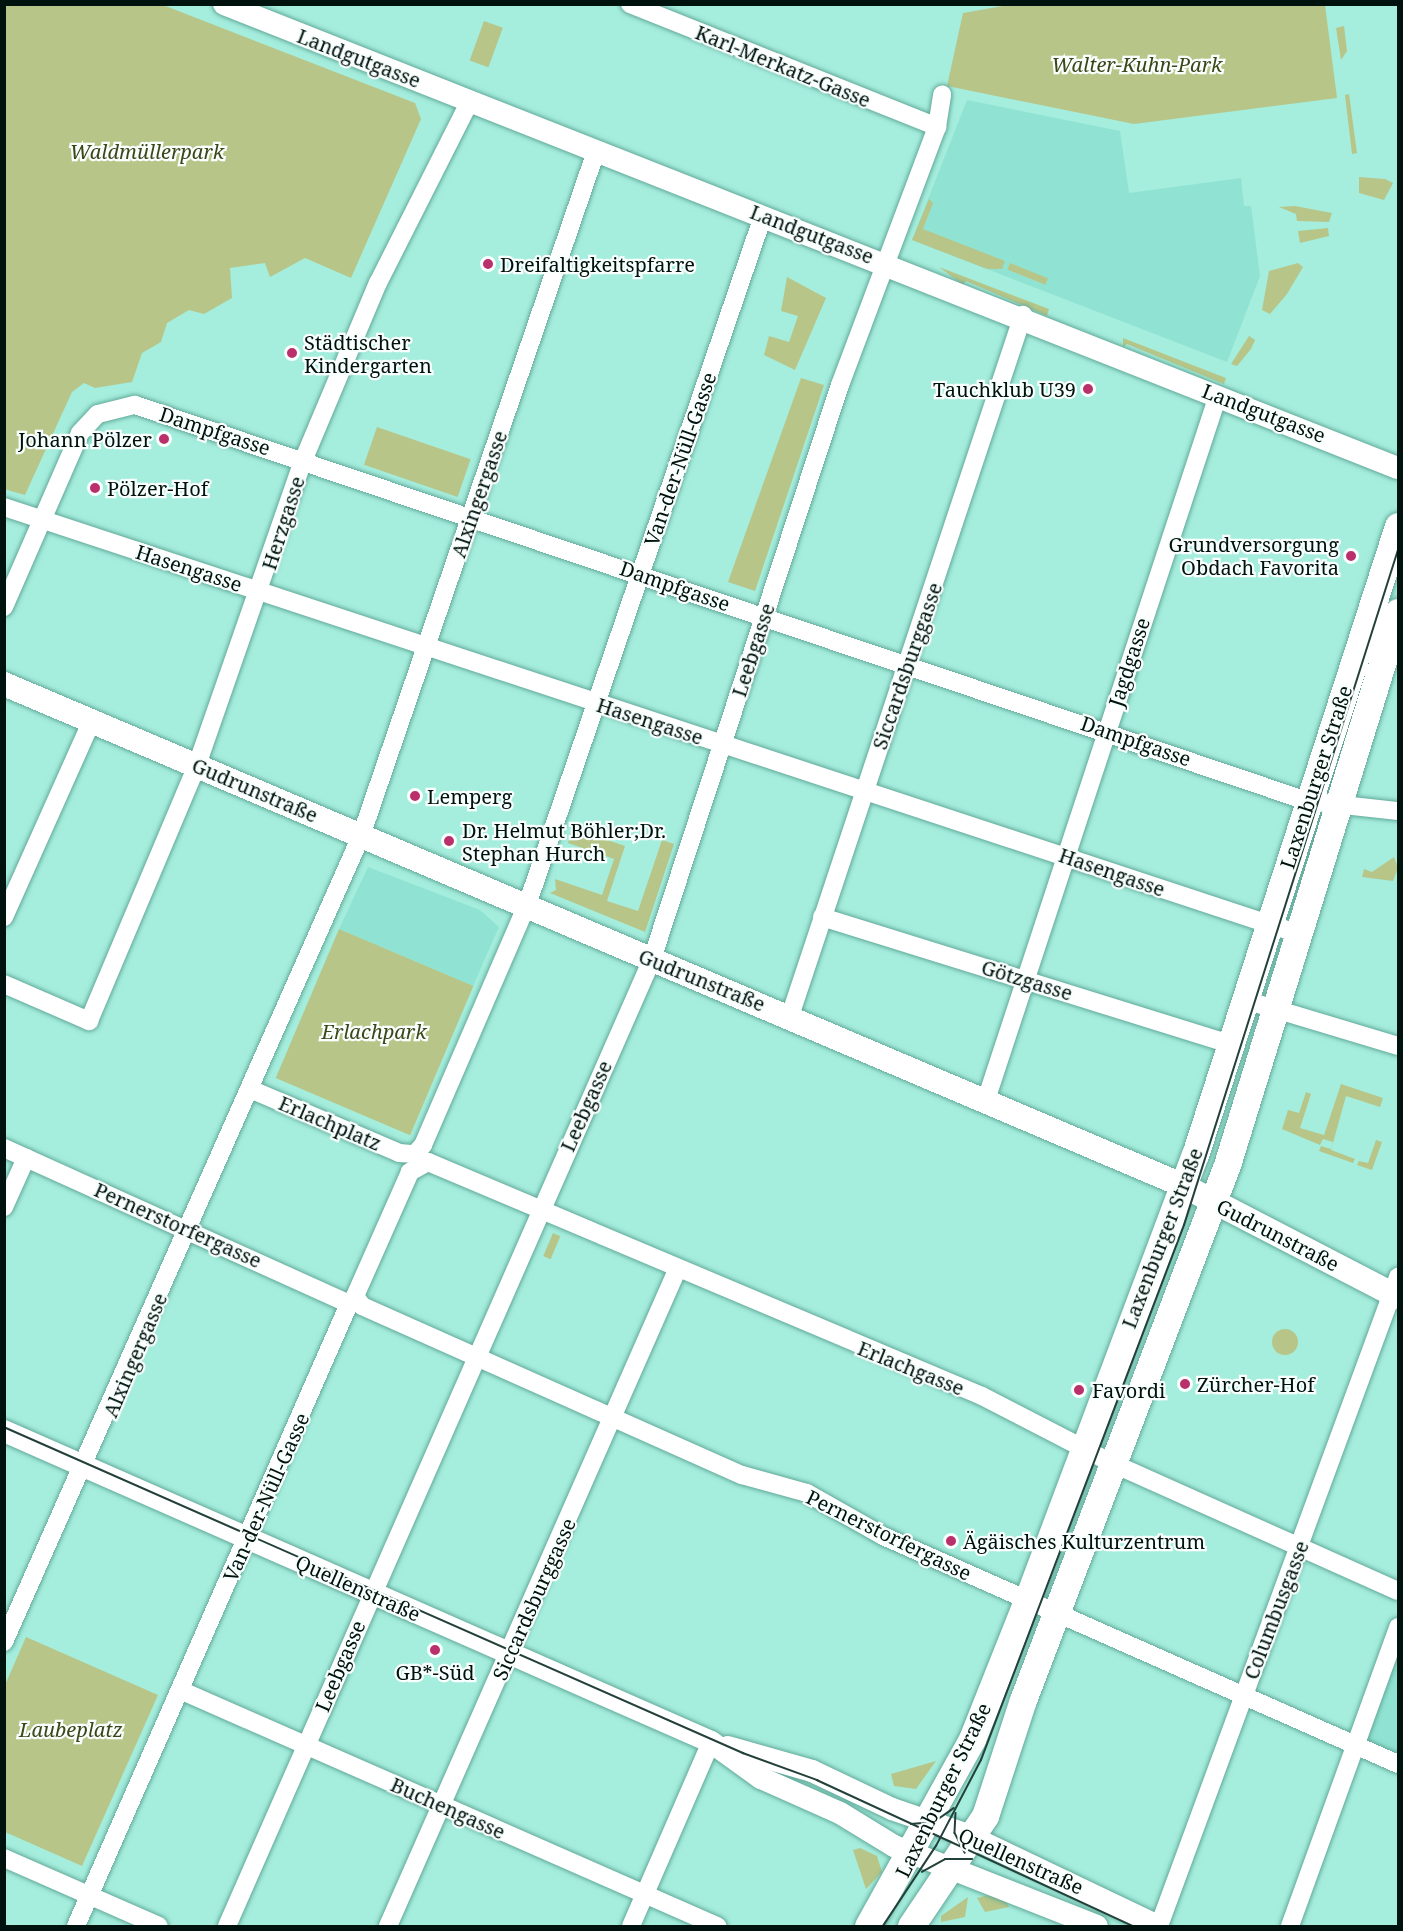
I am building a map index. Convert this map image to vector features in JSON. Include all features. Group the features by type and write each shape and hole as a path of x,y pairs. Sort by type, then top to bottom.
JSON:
{"main road":[{"name":"Laxenburger Straße","path":"868,1926 914,1853 975,1732 1027,1601 1182,1185 1245,1000 1398,526"},
{"name":"Laxenburger Straße","path":"911,1926 971,1837 994,1792 1056,1614 1213,1201 1398,612"},
{"name":"Gudrunstraße","path":"4,684 790,1016 1182,1185 1396,1289"}],"street":[{"name":"Landgutgasse","path":"224,4 596,151 1023,315 1398,468"},
{"name":"Karl-Merkatz-Gasse","path":"630,4 937,127"},
{"name":"Leebgasse","path":"227,1926 308,1745 370,1594 652,959 883,261 895,245 937,127 942,94"},
{"name":"Herzgasse","path":"4,984 89,1021 197,765 261,591 303,461 378,283 470,101"},
{"name":"Alxingergasse","path":"361,836 429,645 470,516 596,151"},
{"name":"Van-der-Nüll-Gasse","path":"527,905 763,216"},
{"name":"Siccardsburggasse","path":"790,1016 863,790 909,663 1023,315"},
{"name":"Jagdgasse","path":"986,1100 1218,396"},
{"name":"Dampfgasse","path":"43,519 80,433 110,407 135,405 909,663 1308,801 1398,811"},
{"name":"Hasengasse","path":"4,507 429,645 722,745 1296,933"},
{"path":"4,607 43,519"},
{"path":"4,917 92,720"},
{"path":"250,1089 361,836"},
{"name":"Erlachplatz","path":"250,1089 399,1153 419,1151 527,905"},
{"name":"Götzgasse","path":"822,917 1230,1044"},
{"path":"1245,1000 1398,1046"},
{"name":"Alxingergasse","path":"10,1615 86,1467 250,1089"},
{"name":"Pernerstorfergasse","path":"4,1148 353,1303 476,1354 742,1475 815,1497 883,1536 1398,1764"},
{"path":"4,1207 26,1158"},
{"name":"Erlachgasse","path":"418,1164 428,1162 677,1270 982,1396 1085,1446 1112,1463 1398,1591"},
{"name":"Van-der-Nüll-Gasse","path":"180,1690 353,1303 418,1164"},
{"name":"Siccardsburggasse","path":"388,1926 614,1418 677,1270"},
{"name":"Columbusgasse","path":"1159,1926 1396,1289"},
{"name":"Quellenstraße","path":"4,1431 711,1743 812,1771 892,1809 930,1820 971,1837 1159,1926"},
{"path":"4,1642 10,1615"},
{"path":"1290,1926 1398,1627"},
{"path":"75,1926 180,1690"},
{"name":"Buchengasse","path":"180,1690 717,1926"},
{"path":"631,1926 711,1743"},
{"name":"Quellenstraße","path":"711,1743 761,1778 914,1853 952,1866 1097,1926"},
{"path":"4,1858 159,1926"}],"shaded area":[{"path":"967,100 1120,131 1129,193 1241,178 1244,206 1251,206 1260,276 1227,362 912,240"},
{"path":"368,867 480,910 499,927 473,986 339,929"},
{"path":"1398,1627 1398,1764 1354,1744"}],"green space":[{"name":"Waldmüllerpark","path":"5,4 163,5 415,103 421,119 351,278 305,258 270,277 265,263 230,268 232,298 204,314 189,310 167,323 161,342 142,353 132,382 95,388 84,383 72,392 25,495 4,489"},
{"name":"Walter-Kuhn-Park","path":"1014,4 1325,5 1337,98 1134,124 947,86 963,13"},
{"path":"484,21 503,28 488,67 470,60"},
{"path":"1344,26 1347,51 1341,60 1336,28"},
{"path":"1349,94 1357,153 1352,154 1345,95"},
{"path":"1359,177 1385,179 1393,183 1384,200 1359,193"},
{"path":"929,199 933,203 923,229 1005,261 1002,269 987,269 912,240"},
{"path":"1295,206 1332,213 1329,222 1297,221 1296,214 1279,207"},
{"path":"1328,228 1329,236 1300,243 1298,231"},
{"path":"1010,263 1048,278 1045,285 1007,269"},
{"path":"1298,263 1303,267 1287,294 1270,314 1262,310 1269,271"},
{"path":"939,267 1049,309 1047,316 966,281 963,285"},
{"path":"787,277 826,298 795,370 764,355 769,336 789,342 798,316 781,311"},
{"path":"1249,336 1255,340 1251,349 1237,366 1231,364"},
{"path":"1123,338 1226,378 1224,384 1127,344 1123,347"},
{"path":"801,378 824,385 755,591 728,582"},
{"path":"377,427 471,459 458,497 364,465"},
{"path":"572,828 625,846 607,901 638,911 662,840 674,844 645,932 550,893 556,890 555,879 602,895 614,859 568,843"},
{"path":"1394,857 1398,868 1393,881 1362,877 1364,869 1372,872"},
{"name":"Erlachpark","path":"339,929 473,986 410,1135 276,1078"},
{"path":"1341,1084 1383,1098 1380,1107 1346,1096 1331,1150 1355,1159 1353,1163 1319,1151 1321,1146 1331,1149 1333,1142 1323,1139 1320,1145 1282,1129 1288,1110 1299,1113 1306,1092 1311,1094 1300,1128 1324,1135"},
{"path":"1376,1140 1382,1142 1372,1170 1357,1165 1359,1161 1368,1163"},
{"path":"553,1233 560,1236 551,1259 543,1256"},
{"path":"1285,1329 1294,1333 1298,1342 1294,1351 1285,1355 1276,1351 1272,1342 1276,1333"},
{"name":"Laubeplatz","path":"26,1637 158,1695 82,1866 5,1832 5,1685"},
{"path":"936,1761 916,1789 894,1786 891,1774"},
{"path":"860,1848 877,1856 882,1872 866,1889 853,1850"},
{"path":"989,1895 1006,1900 1009,1907 985,1912 977,1898"},
{"path":"968,1897 965,1917 941,1922 941,1916"}],"tram line":[{"path":"883,1926 936,1846 981,1760 1184,1225 1398,550"},
{"path":"4,1427 743,1753 817,1780 1133,1926"},
{"path":"911,1824 934,1822 954,1808"},
{"path":"956,1813 955,1833 965,1853"},
{"path":"922,1872 945,1859 972,1859"}],"place":[{"name":"Dreifaltigkeitspfarre","path":"488,264"},
{"name":"Städtischer Kindergarten","path":"292,353"},
{"name":"Tauchklub U39","path":"1088,389"},
{"name":"Johann Pölzer","path":"164,439"},
{"name":"Pölzer-Hof","path":"95,488"},
{"name":"Grundversorgung Obdach Favorita","path":"1351,556"},
{"name":"Lemperg","path":"415,796"},
{"name":"Dr. Helmut Böhler;Dr. Stephan Hurch","path":"449,841"},
{"name":"Zürcher-Hof","path":"1185,1384"},
{"name":"Favordi","path":"1079,1390"},
{"name":"Ägäisches Kulturzentrum","path":"951,1541"},
{"name":"GB*-Süd","path":"435,1650"}]}
